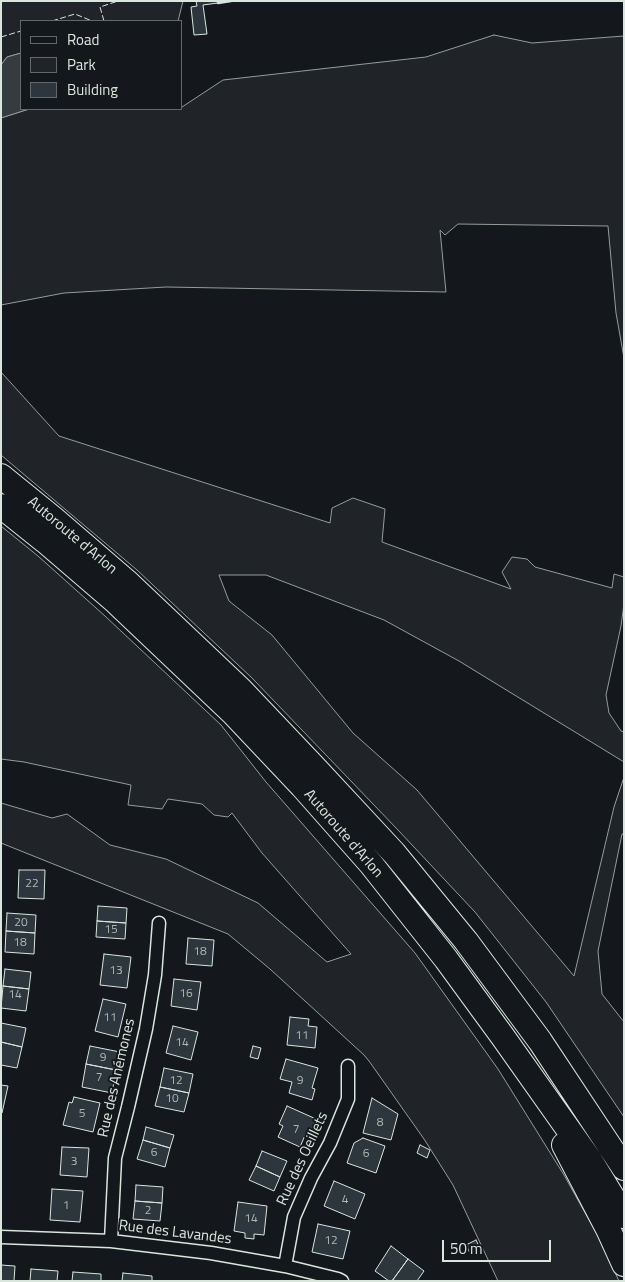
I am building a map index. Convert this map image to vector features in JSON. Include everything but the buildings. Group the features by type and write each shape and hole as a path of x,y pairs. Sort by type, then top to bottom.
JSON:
{"highway":[{"name":"Autoroute d'Arlon","path":"1,476 126,582 241,690 394,853 466,941 540,1040 624,1168"},
{"name":"Autoroute d'Arlon","path":"1,506 116,602 233,714 302,786 371,864 446,959 503,1037 590,1160 624,1216"},
{"path":"548,1101 566,1148 624,1264"}],"street":[{"name":"Rue des Anémones","path":"111,1241 114,1158 146,1029 155,975 159,923"},
{"name":"Rue des Oeillets","path":"285,1266 294,1217 311,1178 330,1143 348,1099 348,1066"},
{"name":"Rue des Lavandes","path":"1,1237 111,1241 285,1266 342,1281"}],"green space":[{"path":"1,1 183,1 178,20 20,20 20,53 7,57 1,65"},
{"path":"494,35 532,43 624,36 624,358 616,313 608,226 458,224 445,235 440,230 446,292 166,287 64,293 1,305 1,118 26,110 182,110 182,107 223,80 426,57"},
{"path":"1,372 59,436 330,523 332,508 353,498 385,509 382,542 511,589 502,572 512,557 527,559 535,567 612,588 614,574 624,577 624,604 621,626 606,695 609,713 621,731 624,732 624,762 459,661 384,620 266,575 219,575 229,601 272,635 353,733 417,790 574,976 614,807 624,777 624,834 622,834 598,951 602,994 624,1022 624,1117 546,1002 475,912 398,830 252,678 137,570 1,455"},
{"path":"1,526 38,556 105,616 221,725 266,782 415,953 498,1069 564,1175 598,1236 619,1281 498,1281 453,1185 424,1139 369,1061 270,969 228,934 1,843 1,803 52,818 67,814 110,845 166,859 258,903 327,962 351,954 262,853 232,813 228,817 214,815 202,804 168,799 162,809 128,805 131,785 24,762 1,759"}],"shaded area":[{"path":"20,53 20,110 26,110 1,118 1,65 7,57"}],"fence":[{"path":"104,20 100,7 118,1"},
{"path":"55,20 75,14 90,20"},
{"path":"1,37 20,31"}],"wall":[{"path":"218,3 231,1"}]}
